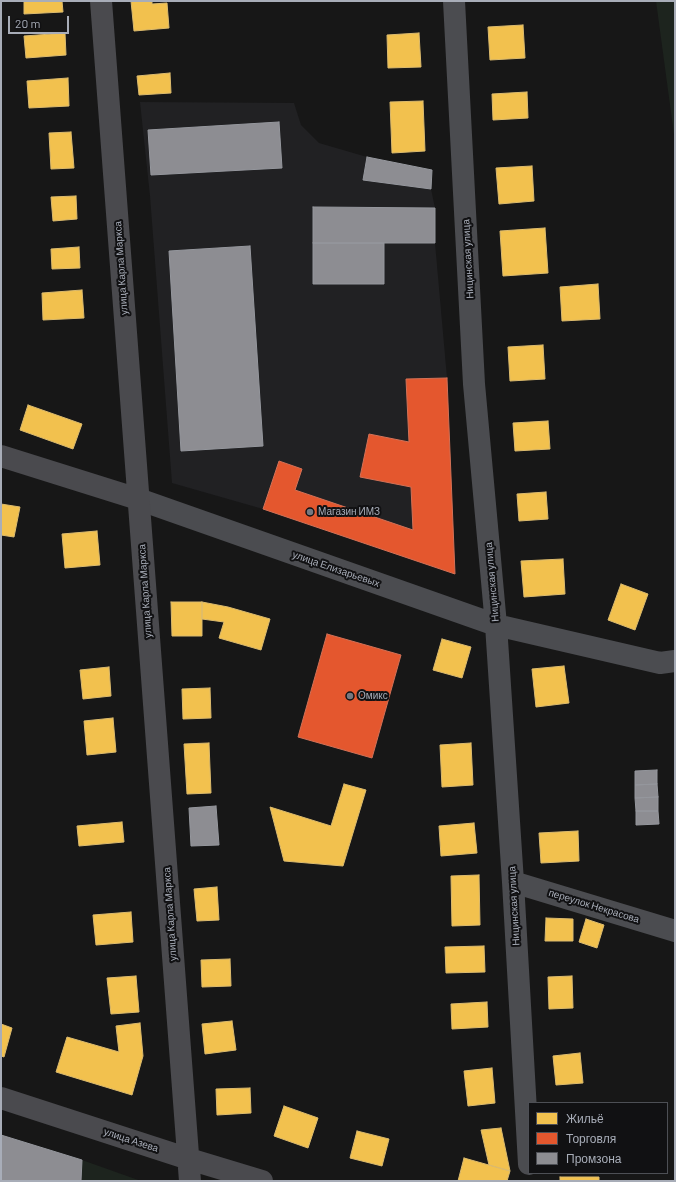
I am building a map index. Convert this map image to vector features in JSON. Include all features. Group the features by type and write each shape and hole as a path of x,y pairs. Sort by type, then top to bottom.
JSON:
{"street":[{"name":"улица Карла Маркса","path":"101,1 190,1181"},
{"name":"Ницинская улица","path":"454,1 474,384 496,625 513,882 528,1146"},
{"name":"улица Елизарьевых","path":"1,456 138,499 496,625 660,663 675,661"},
{"name":"переулок Некрасова","path":"513,882 675,931"},
{"name":"улица Азева","path":"1,1098 188,1159 262,1181"}],"shaded area":[{"path":"656,1 675,1 675,142"},
{"path":"140,102 294,103 301,125 319,143 367,157 432,170 431,189 435,208 435,243 447,378 455,574 263,509 172,483 150,196"},
{"path":"82,1160 141,1181 81,1181"}],"building: Жильё":[{"path":"24,1 62,1 63,12 24,14"},
{"path":"131,1 152,1 152,4 167,3 169,28 134,31"},
{"path":"523,25 525,58 490,60 488,27"},
{"path":"65,33 66,55 26,58 24,36"},
{"path":"419,33 421,67 388,68 387,35"},
{"path":"170,73 171,93 139,95 137,76"},
{"path":"68,78 69,106 29,108 27,81"},
{"path":"527,92 528,118 493,120 492,94"},
{"path":"423,101 425,151 392,153 390,102"},
{"path":"71,132 74,168 51,169 49,133"},
{"path":"532,166 534,201 499,204 496,168"},
{"path":"76,196 77,219 53,221 51,197"},
{"path":"545,228 548,273 503,276 500,231"},
{"path":"79,247 80,268 52,269 51,249"},
{"path":"598,284 600,319 562,321 560,287"},
{"path":"82,290 84,318 43,320 42,293"},
{"path":"543,345 545,379 510,381 508,347"},
{"path":"28,405 82,424 73,449 20,430"},
{"path":"548,421 550,449 515,451 513,423"},
{"path":"546,492 548,519 519,521 517,494"},
{"path":"1,504 20,507 14,537 1,535"},
{"path":"97,531 100,565 65,568 62,534"},
{"path":"563,559 565,594 524,597 521,561"},
{"path":"621,584 648,594 635,630 608,620"},
{"path":"171,602 202,602 202,636 172,636"},
{"path":"202,602 228,607 270,619 261,650 219,638 224,622 202,619"},
{"path":"442,639 471,647 462,678 433,670"},
{"path":"564,666 569,703 536,707 532,669"},
{"path":"109,667 111,696 83,699 80,670"},
{"path":"210,688 211,718 183,719 182,689"},
{"path":"113,718 116,752 87,755 84,721"},
{"path":"209,743 211,793 187,794 184,744"},
{"path":"471,743 473,785 442,787 440,745"},
{"path":"344,784 366,790 343,866 284,861 270,807 331,826"},
{"path":"122,822 124,842 79,846 77,826"},
{"path":"474,823 477,853 441,856 439,826"},
{"path":"578,831 579,861 541,863 539,833"},
{"path":"479,875 480,925 452,926 451,876"},
{"path":"217,887 219,920 197,921 194,889"},
{"path":"131,912 133,942 96,945 93,915"},
{"path":"546,918 573,919 573,941 545,941"},
{"path":"586,919 604,925 597,948 579,942"},
{"path":"484,946 485,972 446,973 445,947"},
{"path":"230,959 231,986 202,987 201,960"},
{"path":"136,976 139,1012 111,1014 107,978"},
{"path":"572,976 573,1008 549,1009 548,977"},
{"path":"487,1002 488,1027 452,1029 451,1004"},
{"path":"232,1021 236,1050 205,1054 202,1024"},
{"path":"140,1023 143,1056 132,1095 56,1072 67,1037 119,1052 116,1026"},
{"path":"1,1024 12,1028 4,1057 1,1056"},
{"path":"580,1053 583,1083 556,1085 553,1056"},
{"path":"492,1068 495,1103 468,1106 464,1071"},
{"path":"250,1088 251,1113 217,1115 216,1089"},
{"path":"284,1106 318,1118 308,1148 274,1136"},
{"path":"501,1128 510,1171 489,1165 481,1130"},
{"path":"357,1131 389,1139 382,1166 350,1158"},
{"path":"464,1158 510,1171 507,1181 458,1181"},
{"path":"560,1177 599,1177 599,1181 560,1181"}],"building: Торговля":[{"path":"447,378 455,574 263,509 279,461 302,469 295,490 413,530 411,487 360,477 369,434 409,442 406,379"},
{"path":"327,634 401,655 372,758 298,737"}],"building: Промзона":[{"path":"279,122 282,168 151,175 148,130"},
{"path":"367,157 432,170 431,189 363,180"},
{"path":"313,207 435,208 435,243 313,243"},
{"path":"313,243 384,243 384,284 313,284"},
{"path":"250,246 263,446 181,451 169,251"},
{"path":"657,770 657,784 635,785 635,771"},
{"path":"657,784 658,797 635,798 635,785"},
{"path":"658,797 658,811 636,811 635,798"},
{"path":"216,806 219,845 191,846 189,808"},
{"path":"636,811 658,811 659,824 636,825"},
{"path":"1,1135 82,1160 81,1181 1,1181"}],"place":[{"name":"Магазин ИМЗ","path":"310,512"},
{"name":"Омикс","path":"350,696"}]}
